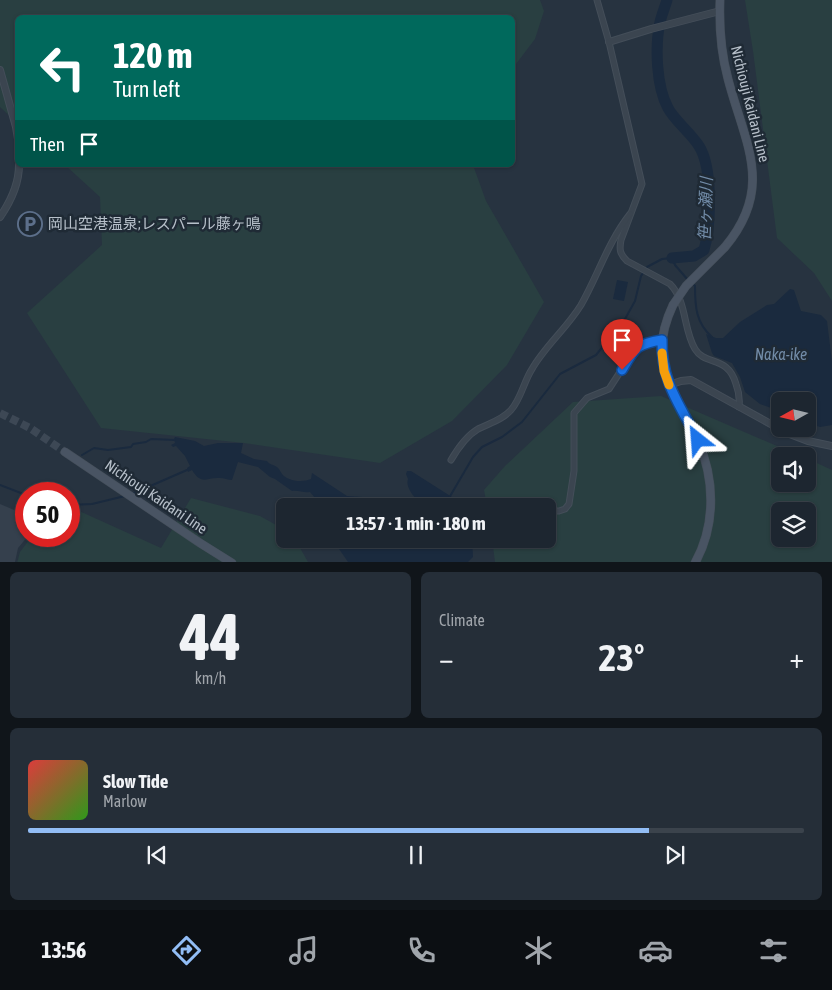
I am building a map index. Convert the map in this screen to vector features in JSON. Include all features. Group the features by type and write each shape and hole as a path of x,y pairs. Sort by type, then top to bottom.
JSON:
{"main road":[{"name":"Nichiouji Kaidani Line","path":"695,562 708,527 711,510 709,478 706,462 698,440 669,386 662,361 662,340 665,324 679,295 735,235 746,217 753,192 751,156 723,58 720,0"},
{"name":"Nichiouji Kaidani Line","path":"65,452 200,543 232,562"}],"street":[{"path":"597,0 609,42 642,184 619,249 627,261 674,288 694,347 697,352 726,366 731,372 740,399 739,407"},
{"path":"609,42 720,11"},
{"path":"0,70 15,123"},
{"path":"0,216 10,202 19,174 19,167"},
{"path":"451,460 464,440 477,430 503,418 512,408 538,358 580,306 617,230 633,210"},
{"path":"556,511 565,509 569,504 574,471 574,413 587,398 609,389 635,349 641,344 662,340"},
{"path":"669,386 681,381 691,380 787,433 808,441 832,446"}],"shaded area":[{"path":"0,504 15,510 15,547 19,547 15,562 0,562"}],"green space":[{"path":"0,0 540,0 544,11 535,39 515,65 515,15 15,15 15,121 0,107"},
{"path":"745,0 832,0 832,301 814,273 777,238"},
{"path":"67,167 474,167 486,201 544,302 507,365 452,421 380,463 244,443 101,428 27,313 102,245 100,197"},
{"path":"661,396 779,447 771,447 771,492 816,492 816,463 832,470 832,562 495,562 493,548 556,548 556,498 486,498 484,490 505,466 573,402"},
{"path":"191,498 260,516 276,525 276,548 300,548 308,562 17,562 24,547 80,547 80,511 161,548"}],"water":[{"path":"617,280 628,282 624,301 613,299"},
{"name":"Naka-ike","path":"790,289 794,290 801,311 821,315 827,321 832,362 832,425 816,426 816,392 771,392 771,408 760,404 745,392 740,377 732,363 714,356 712,353 706,334 716,338 723,338 740,322 767,305 774,304"},
{"path":"175,437 195,441 204,446 218,443 243,443 241,453 254,459 267,461 278,468 287,478 305,481 311,479 312,473 347,496 364,498 315,498 310,492 292,491 258,467 238,462 232,480 215,478 204,480 195,475 192,470 188,472 187,468 190,466 185,456 176,446 173,447 171,445 175,443"},
{"path":"407,471 411,471 453,498 415,498 408,486"},
{"path":"338,548 472,548 473,557 468,562 348,562"}],"waterway":[{"name":"笹ヶ瀬川","path":"667,0 660,22 657,42 661,89 671,113 699,146 704,156 709,182 708,227 704,250 694,256 672,258"},
{"path":"449,498 473,457 482,447 502,437 522,422 560,374 596,355 625,319 635,301 641,276 647,267 662,259 672,258 675,265 688,280"},
{"path":"692,283 695,286 696,308 700,320 712,337"},
{"path":"82,455 94,448 108,450 131,447 133,444 146,442 151,439 175,440"},
{"path":"132,494 187,470"},
{"path":"0,485 15,491"},
{"path":"80,505 92,504 125,496"}],"tunnel":[{"path":"0,413 30,428 65,452"}],"slow traffic":[{"path":"662,353 664,371 669,385"}],"place":[{"name":"岡山空港温泉;レスパール藤ヶ鳴","path":"30,224"}],"route":[{"path":"622,370 635,349 641,344 662,340 662,361 669,386 698,440"}]}
